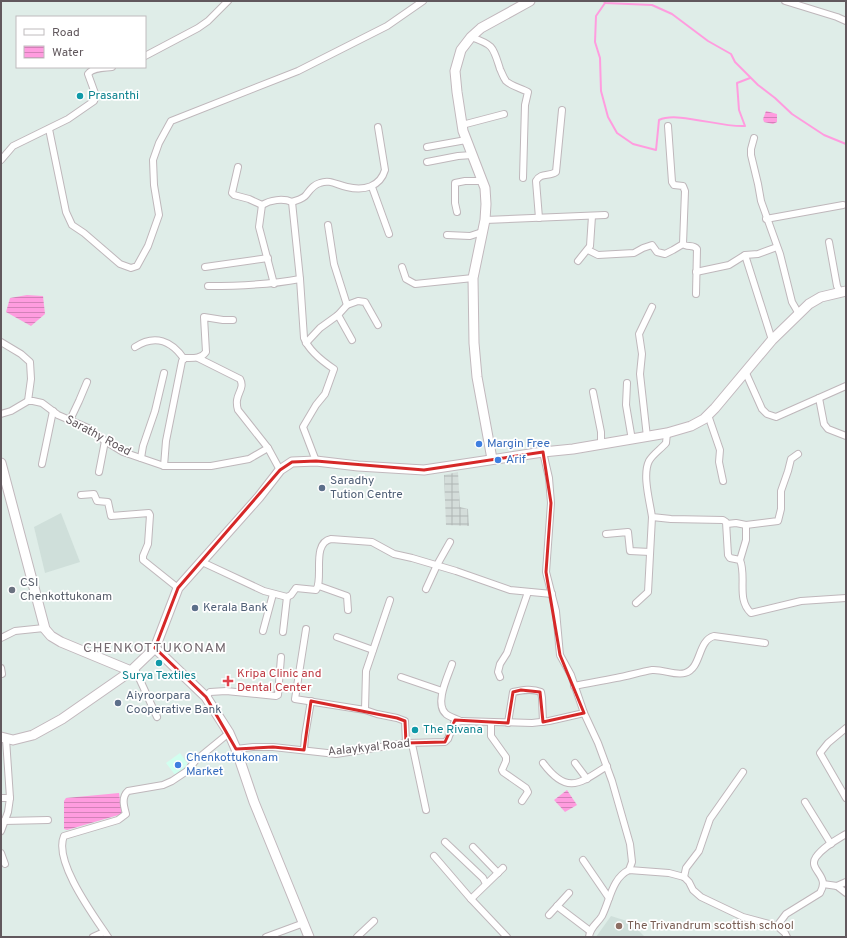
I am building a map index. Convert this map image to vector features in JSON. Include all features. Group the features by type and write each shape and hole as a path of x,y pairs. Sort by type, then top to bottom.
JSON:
{"main road":[{"path":"492,459 474,359 473,278 485,220 485,188 466,140 462,125 457,92 456,71 461,50 470,37 481,28 530,1"},
{"path":"4,738 13,740 33,736 62,719 133,669 155,648 178,588 259,497 280,470 292,462 316,460 358,466 424,470 667,434 691,426 715,408 772,340 809,304 821,297 843,291"},
{"path":"1,463 3,478 44,628 51,636 61,642 133,669"},
{"path":"155,648 206,697 229,733 254,802 310,937"}],"street":[{"path":"146,55 198,28 208,21 228,1"},
{"path":"49,129 66,212 72,225 84,233 120,264 131,268 137,266 148,246 159,215 154,185 153,160 171,121 298,71 380,30 423,1"},
{"path":"785,1 837,16 846,21"},
{"path":"470,37 491,46 503,77 507,82 528,92 525,105 523,178"},
{"path":"1,160 13,146 70,118 96,99 88,74 91,70 104,68"},
{"path":"539,218 536,181 538,177 542,175 554,174 556,172 562,110"},
{"path":"462,125 504,114"},
{"path":"668,126 672,182 674,185 683,186 685,191 682,244"},
{"path":"292,202 302,198 313,186 320,183 335,182 346,187 358,189 372,187 379,183 385,170 378,127"},
{"path":"754,138 751,155 761,201 766,219 778,247 792,302 799,314"},
{"path":"427,147 466,140"},
{"path":"428,162 458,156 472,155"},
{"path":"238,167 232,192 234,195 249,199 262,205"},
{"path":"457,212 455,202 455,183 465,181 482,181"},
{"path":"372,187 389,234"},
{"path":"274,284 259,226 262,205 268,201 287,199 292,202"},
{"path":"292,202 300,279 304,338 306,343 321,360 334,369 325,394 316,405 303,427 316,460"},
{"path":"766,219 807,210 843,205"},
{"path":"485,220 605,215"},
{"path":"578,261 588,250 591,242 592,216"},
{"path":"328,225 334,264 347,305"},
{"path":"447,235 470,236 482,232"},
{"path":"829,242 837,286 843,291"},
{"path":"588,250 598,254 634,253 652,245 658,252 665,254 682,244"},
{"path":"682,244 685,246 694,246 697,249 696,294"},
{"path":"696,272 729,265 744,255 758,254 778,247"},
{"path":"744,255 772,340"},
{"path":"205,267 268,258"},
{"path":"402,267 406,279 415,284 473,278"},
{"path":"208,286 274,284 300,279"},
{"path":"306,343 320,328 338,315 347,305 358,301 365,302 378,325"},
{"path":"647,437 640,374 642,354 639,334 652,306"},
{"path":"338,315 352,340"},
{"path":"184,359 198,358 206,352 204,317 233,320"},
{"path":"135,347 152,340 158,340 170,343 184,359"},
{"path":"1,342 21,354 30,362 31,379 28,401 11,411 1,414"},
{"path":"198,358 240,380 242,384 241,389 236,397 238,410 268,448 280,470"},
{"path":"164,466 166,441 181,366 184,359"},
{"path":"745,371 762,409 767,414 776,417 846,386"},
{"path":"141,458 164,373"},
{"path":"70,420 87,382"},
{"path":"626,383 626,405 632,440"},
{"path":"593,392 602,432 601,444"},
{"path":"819,398 824,424 828,429 846,436"},
{"name":"Sarathy Road","path":"28,401 42,403 53,411 88,428 105,442 123,452 164,466 211,466 249,459 268,448"},
{"path":"42,464 53,411"},
{"path":"708,414 720,450 719,462 723,481"},
{"path":"636,603 648,592 652,517 646,473 649,462 666,443 667,434"},
{"path":"99,472 105,442"},
{"path":"543,452 549,478 551,503 546,572 556,611 560,655 571,675 584,713 607,766 630,844 632,862 629,870"},
{"path":"727,524 736,523 746,525 778,521 781,509 781,491 791,459 798,454"},
{"path":"81,495 94,494 97,501 108,502 111,516 148,513 150,515 148,544 143,560 178,588"},
{"path":"652,517 671,520 723,520 727,524 728,555 730,558 740,560"},
{"path":"746,525 746,540 740,560 742,566 743,599 746,608 751,612 801,601 846,598"},
{"path":"606,534 628,532 630,551 650,552"},
{"path":"319,586 318,575 321,550 323,542 330,539 372,542 394,554 436,565 510,590 552,594"},
{"path":"426,589 436,565 450,542"},
{"path":"202,562 273,594 287,597 291,595 296,588 316,590 319,586"},
{"path":"319,586 348,596 348,610"},
{"path":"500,677 498,672 500,664 507,653 528,592"},
{"path":"263,631 273,594"},
{"path":"283,632 287,597"},
{"path":"365,710 366,671 390,600"},
{"path":"1,638 14,631 44,628"},
{"path":"306,629 295,699 365,710 405,721 409,744 426,810"},
{"path":"574,686 654,670 685,673 694,666 706,641 714,636 765,642"},
{"path":"337,637 373,650"},
{"path":"206,697 210,692 226,691 278,695 280,657"},
{"path":"452,664 442,691 442,706 446,714 453,720 508,723 543,722 584,713"},
{"path":"133,669 157,717"},
{"path":"401,677 442,691"},
{"path":"508,723 513,692 521,690 535,690 541,692 543,722"},
{"path":"304,750 311,701"},
{"name":"Aalaykyal Road","path":"236,749 273,746 336,754 409,744 444,742 448,739 453,720"},
{"path":"491,722 491,736 506,757 506,761 502,767 503,772 526,788 528,792 522,801"},
{"path":"846,728 828,743 820,753 846,798"},
{"path":"93,937 106,934 69,875 61,842 64,836 118,820 126,814 123,800 128,791 172,782 187,771 196,760 229,733"},
{"path":"1,830 8,812 10,798 4,738"},
{"path":"543,763 554,777 566,783 577,784 607,766"},
{"path":"575,763 587,779"},
{"path":"684,877 686,868 699,851 710,819 743,772"},
{"path":"1,798 10,798"},
{"path":"805,802 831,844"},
{"path":"4,821 48,820"},
{"path":"777,926 786,914 820,893 823,884 821,876 814,867 816,856 822,850 846,834"},
{"path":"445,842 483,878 486,884"},
{"path":"473,847 498,873"},
{"path":"1,853 5,864"},
{"path":"434,856 471,899 507,937"},
{"path":"583,860 609,898"},
{"path":"471,899 503,868"},
{"path":"557,906 590,934 601,916 616,883 623,873 629,870 669,873 684,877 689,882 693,890 701,897 743,917 777,926 785,932 787,937"},
{"path":"837,886 846,882"},
{"path":"823,884 837,886 846,893"},
{"path":"549,915 569,892"},
{"path":"357,937 374,921"},
{"path":"266,937 304,923"}],"highlighted area":[{"path":"543,452 551,503 546,572 560,655 584,713 543,722 540,692 521,690 513,692 508,723 455,720 445,742 406,743 405,721 397,718 311,701 304,750 273,747 236,749 206,697 155,648 178,588 280,470 292,462 316,461 424,470"}],"shaded area":[{"path":"458,472 460,507 468,509 469,526 446,525 444,475"},
{"path":"61,513 80,562 45,573 34,527"},
{"name":"Chenkottukonam Market","path":"180,753 190,767 176,776 166,763"},
{"name":"The Trivandrum scottish school","path":"611,916 630,922 645,937 596,937"}],"water":[{"path":"766,111 777,114 777,122 773,124 764,122 763,119"},
{"path":"27,295 43,296 45,314 31,326 6,312 10,298"},
{"path":"567,790 577,805 565,812 554,800"},
{"path":"119,793 122,814 67,830 64,829 64,801 66,798"}],"waterway":[{"path":"604,1 605,3 652,5 672,14 708,41 731,54 735,62 758,85 792,114 824,135 846,144"},
{"path":"605,3 596,16 595,42 600,58 601,91 608,117 617,133 633,144 656,150 659,120 667,118 688,118 724,125 745,126 739,110 737,83 750,78"}],"place":[{"name":"Prasanthi","path":"80,96"},
{"name":"Margin Free","path":"479,444"},
{"name":"Arif","path":"498,460"},
{"name":"Saradhy Tution Centre","path":"322,488"},
{"name":"CSI Chenkottukonam","path":"12,590"},
{"name":"Kerala Bank","path":"195,608"},
{"name":"Surya Textiles","path":"159,663"},
{"name":"Kripa Clinic and Dental Center","path":"228,681"},
{"name":"Aiyroorpara Cooperative Bank","path":"118,703"},
{"name":"The Rivana","path":"415,730"},
{"name":"Chenkottukonam Market","path":"178,765"},
{"name":"The Trivandrum scottish school","path":"619,926"}],"district":[{"name":"CHENKOTTUKONAM","path":"155,648"}]}
